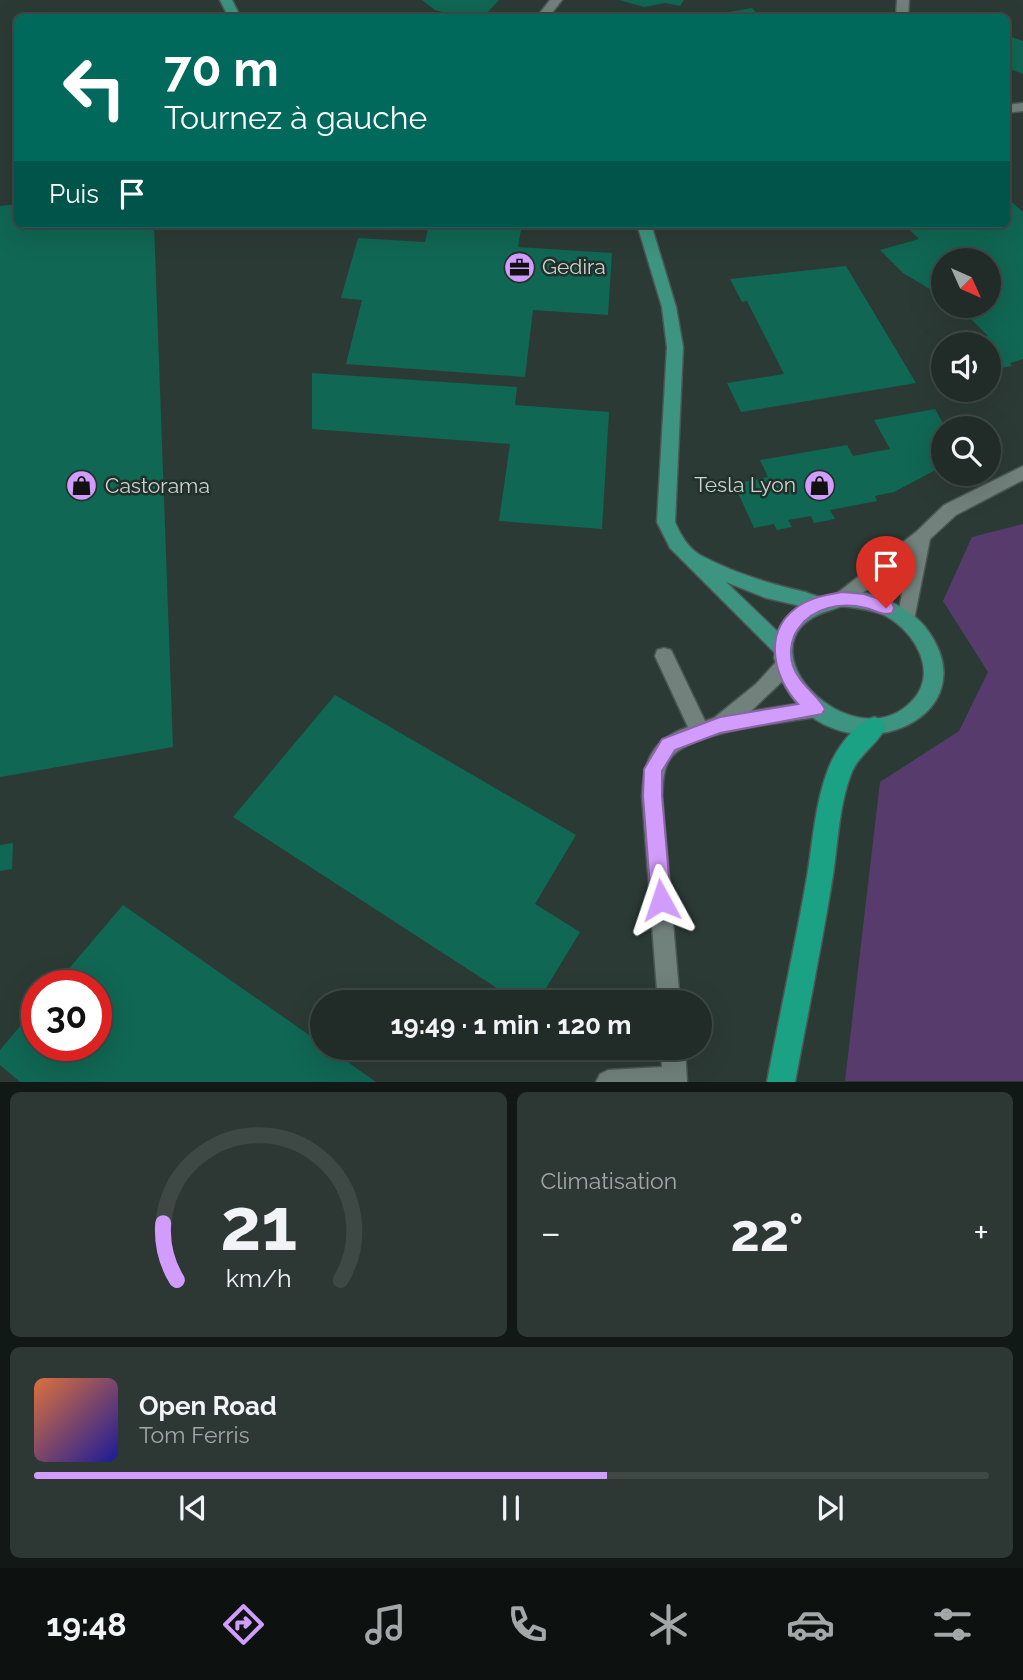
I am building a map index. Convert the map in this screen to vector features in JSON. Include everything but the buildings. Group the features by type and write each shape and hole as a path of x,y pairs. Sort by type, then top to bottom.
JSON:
{"highway":[{"path":"781,1082 829,811 840,769 852,749 874,727"}],"main road":[{"path":"645,228 668,307 676,347 666,522 676,543 783,657 802,696 816,709 834,719 874,727 897,722 917,712 930,696 935,677 932,657 922,637 906,620 875,604 842,599 819,603 800,614 788,629 783,657"},
{"path":"691,558 766,591 819,603"}],"street":[{"path":"544,14 556,0"},
{"path":"842,599 922,537 950,510 1023,472"},
{"path":"906,620 922,537"},
{"path":"664,656 710,728"},
{"path":"710,728 763,690 783,657"},
{"path":"668,990 652,796 653,769 669,744 710,728 816,709"},
{"path":"608,1082 675,1080 674,1060"}],"shaded area":[{"path":"1023,524 1023,1081 845,1081 880,782 959,731 988,672 943,601 972,537"}],"place":[{"name":"Gedira","path":"519,267"},
{"name":"Tesla Lyon","path":"819,485"},
{"name":"Castorama","path":"82,486"}],"route":[{"path":"661,900 652,796 653,769 669,744 720,725 816,709 791,682 784,667 782,648 788,629 800,614 819,603 842,599 864,601 886,608"}]}
